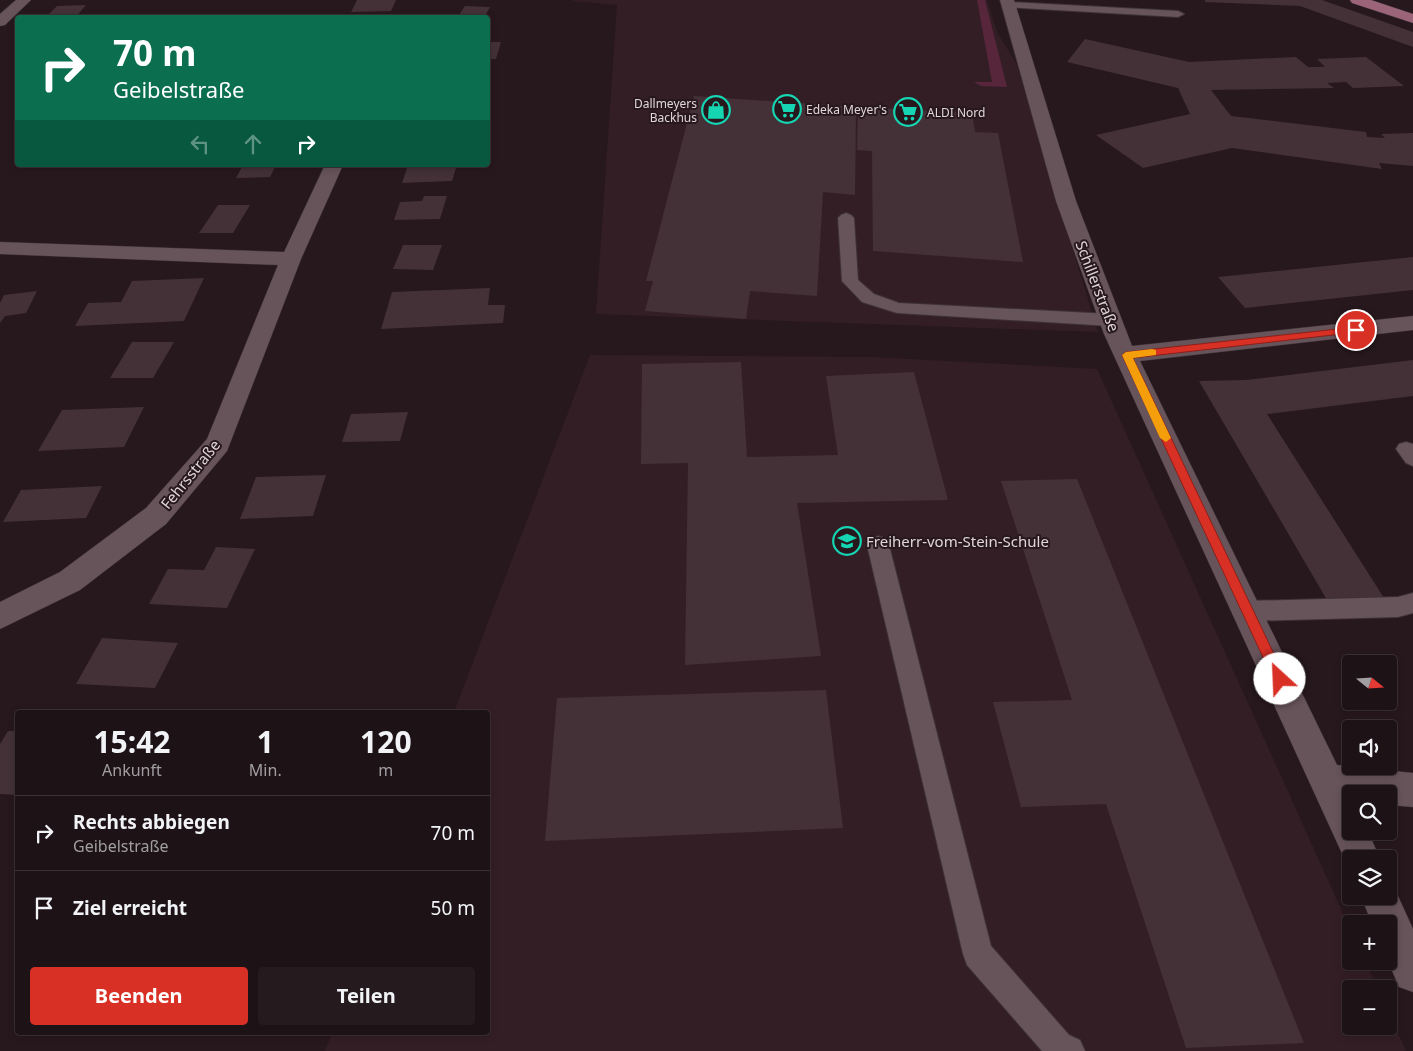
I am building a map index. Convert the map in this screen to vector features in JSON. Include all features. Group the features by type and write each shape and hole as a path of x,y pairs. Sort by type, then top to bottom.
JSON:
{"main road":[{"path":"1356,0 1413,19"}],"street":[{"path":"0,22 24,0"},
{"name":"Schillerstraße","path":"1008,2 1066,201 1110,320 1328,781 1358,850"},
{"name":"Fehrsstraße","path":"0,616 70,581 156,516 218,444 291,259 333,167"},
{"path":"0,248 291,259"},
{"path":"1126,355 1413,323"},
{"path":"1328,781 1413,790"},
{"path":"1383,905 1413,974"}],"lane":[{"path":"1008,2 1178,14"},
{"path":"846,218 850,281 868,298 897,308 1110,320"},
{"path":"878,545 978,954 1058,1046 1069,1051"},
{"path":"1248,611 1398,607 1413,603"}],"shaded area":[{"path":"574,0 987,0 997,32 1016,63 1098,332 596,314 617,5"},
{"path":"977,0 985,0 1007,87 981,86 974,82 992,82"},
{"name":"Freiherr-vom-Stein-Schule","path":"590,355 870,357 1097,369 1344,915 1342,915 1342,970 1369,970 1374,980 1342,980 1342,1035 1397,1035 1397,1031 1406,1051 325,1051 331,1035 490,1035 490,710 455,710"}],"building":[{"path":"357,0 396,0 391,11 351,12"},
{"path":"1205,0 1322,0 1413,32 1413,47 1300,6 1205,2"},
{"path":"86,5 78,15 48,15 57,6"},
{"path":"465,6 490,7 486,15 459,15"},
{"path":"1085,39 1189,62 1296,57 1308,67 1325,67 1317,59 1366,57 1404,86 1353,88 1346,82 1327,83 1334,88 1211,90 1231,116 1366,132 1367,137 1385,138 1381,134 1413,133 1413,166 1379,163 1382,169 1232,148 1143,168 1096,135 1190,114 1178,88 1067,62"},
{"path":"490,42 501,42 496,59 490,59"},
{"path":"694,96 856,107 855,195 823,192 817,296 750,291 746,319 645,311 653,281 646,281"},
{"path":"874,108 972,113 975,132 998,133 1023,262 873,251 872,151 857,150 858,111 874,112"},
{"path":"242,167 275,167 270,177 236,178"},
{"path":"407,167 456,167 452,181 402,183"},
{"path":"424,196 447,196 440,219 394,220 400,202 422,201"},
{"path":"218,205 250,205 233,233 199,233"},
{"path":"403,245 442,245 433,270 393,269"},
{"path":"1413,257 1413,290 1245,308 1218,277"},
{"path":"204,278 184,321 75,326 88,303 121,302 132,281"},
{"path":"490,288 488,305 505,305 503,323 381,329 392,292"},
{"path":"37,291 26,313 5,316 0,323 0,303 4,295"},
{"path":"132,342 174,342 153,378 110,378"},
{"path":"1413,360 1413,396 1267,414 1384,598 1327,600 1199,381 1246,380"},
{"path":"741,362 747,457 838,455 826,376 914,372 948,500 797,503 821,656 685,665 688,463 641,464 642,364"},
{"path":"144,407 124,447 38,451 62,410"},
{"path":"408,412 400,441 342,442 351,414"},
{"path":"326,475 313,516 240,519 256,477"},
{"path":"1077,479 1304,1043 1186,1048 1106,804 1021,807 993,702 1072,700 1001,481"},
{"path":"102,486 86,518 3,522 21,490"},
{"path":"216,547 255,549 227,608 149,604 168,569 204,570"},
{"path":"102,638 178,643 155,688 76,684"},
{"path":"826,690 843,828 545,841 557,698"},
{"path":"8,731 15,731 15,795 0,794 0,744"}],"slow traffic":[{"path":"1152,352 1126,355 1166,438"}],"place":[{"name":"Edeka Meyer's","path":"787,109"},
{"name":"Dallmeyers Backhus","path":"716,110"},
{"name":"ALDI Nord","path":"908,112"},
{"name":"Freiherr-vom-Stein-Schule","path":"847,541"}],"route":[{"path":"1280,679 1126,355 1356,330"}]}
